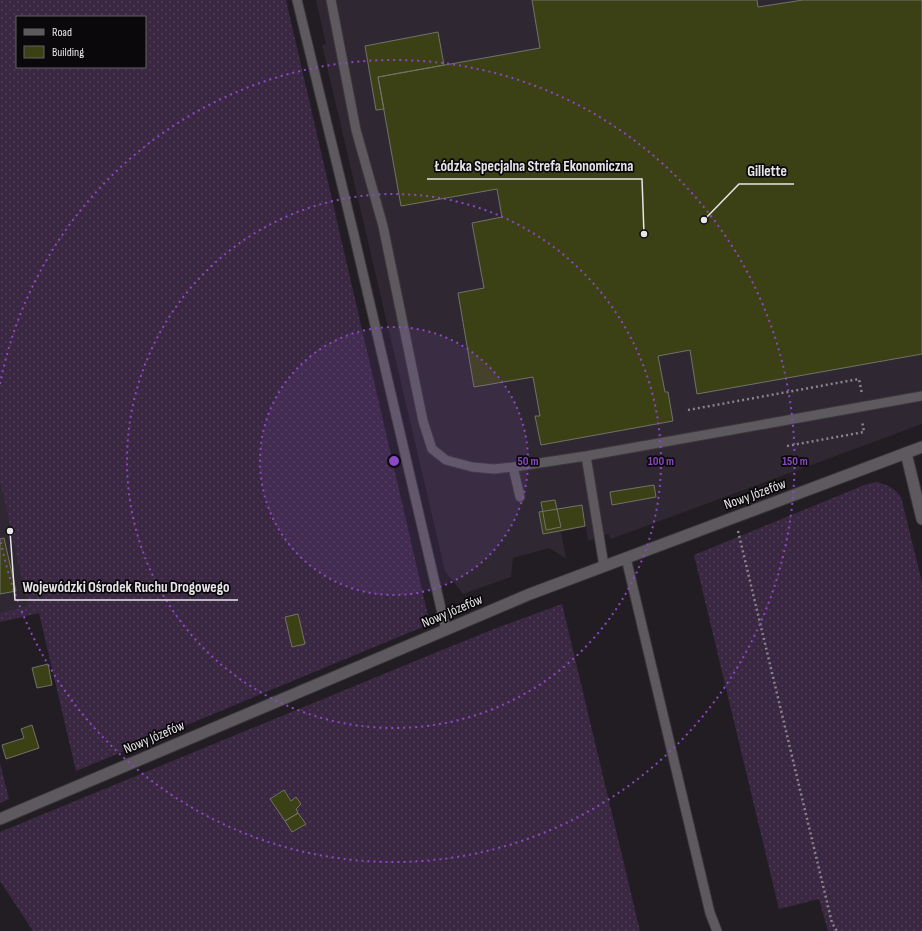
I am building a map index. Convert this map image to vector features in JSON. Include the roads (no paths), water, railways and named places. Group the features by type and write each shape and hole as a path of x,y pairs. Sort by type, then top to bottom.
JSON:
{"street":[{"name":"Nowy Józefów","path":"0,818 530,594 922,448"},
{"path":"906,453 922,519"}],"lane":[{"path":"296,0 354,235 446,630"},
{"path":"331,0 356,130 383,226 423,421 432,449 446,460 472,467 494,469 514,467 586,456 922,396"},
{"path":"586,456 604,566"},
{"path":"514,467 520,497"},
{"path":"626,558 707,900 716,931"}],"place":[{"name":"Gillette","path":"704,220"},
{"name":"Łódzka Specjalna Strefa Ekonomiczna","path":"644,234"},
{"name":"Wojewódzki Ośrodek Ruchu Drogowego","path":"10,531"}]}
